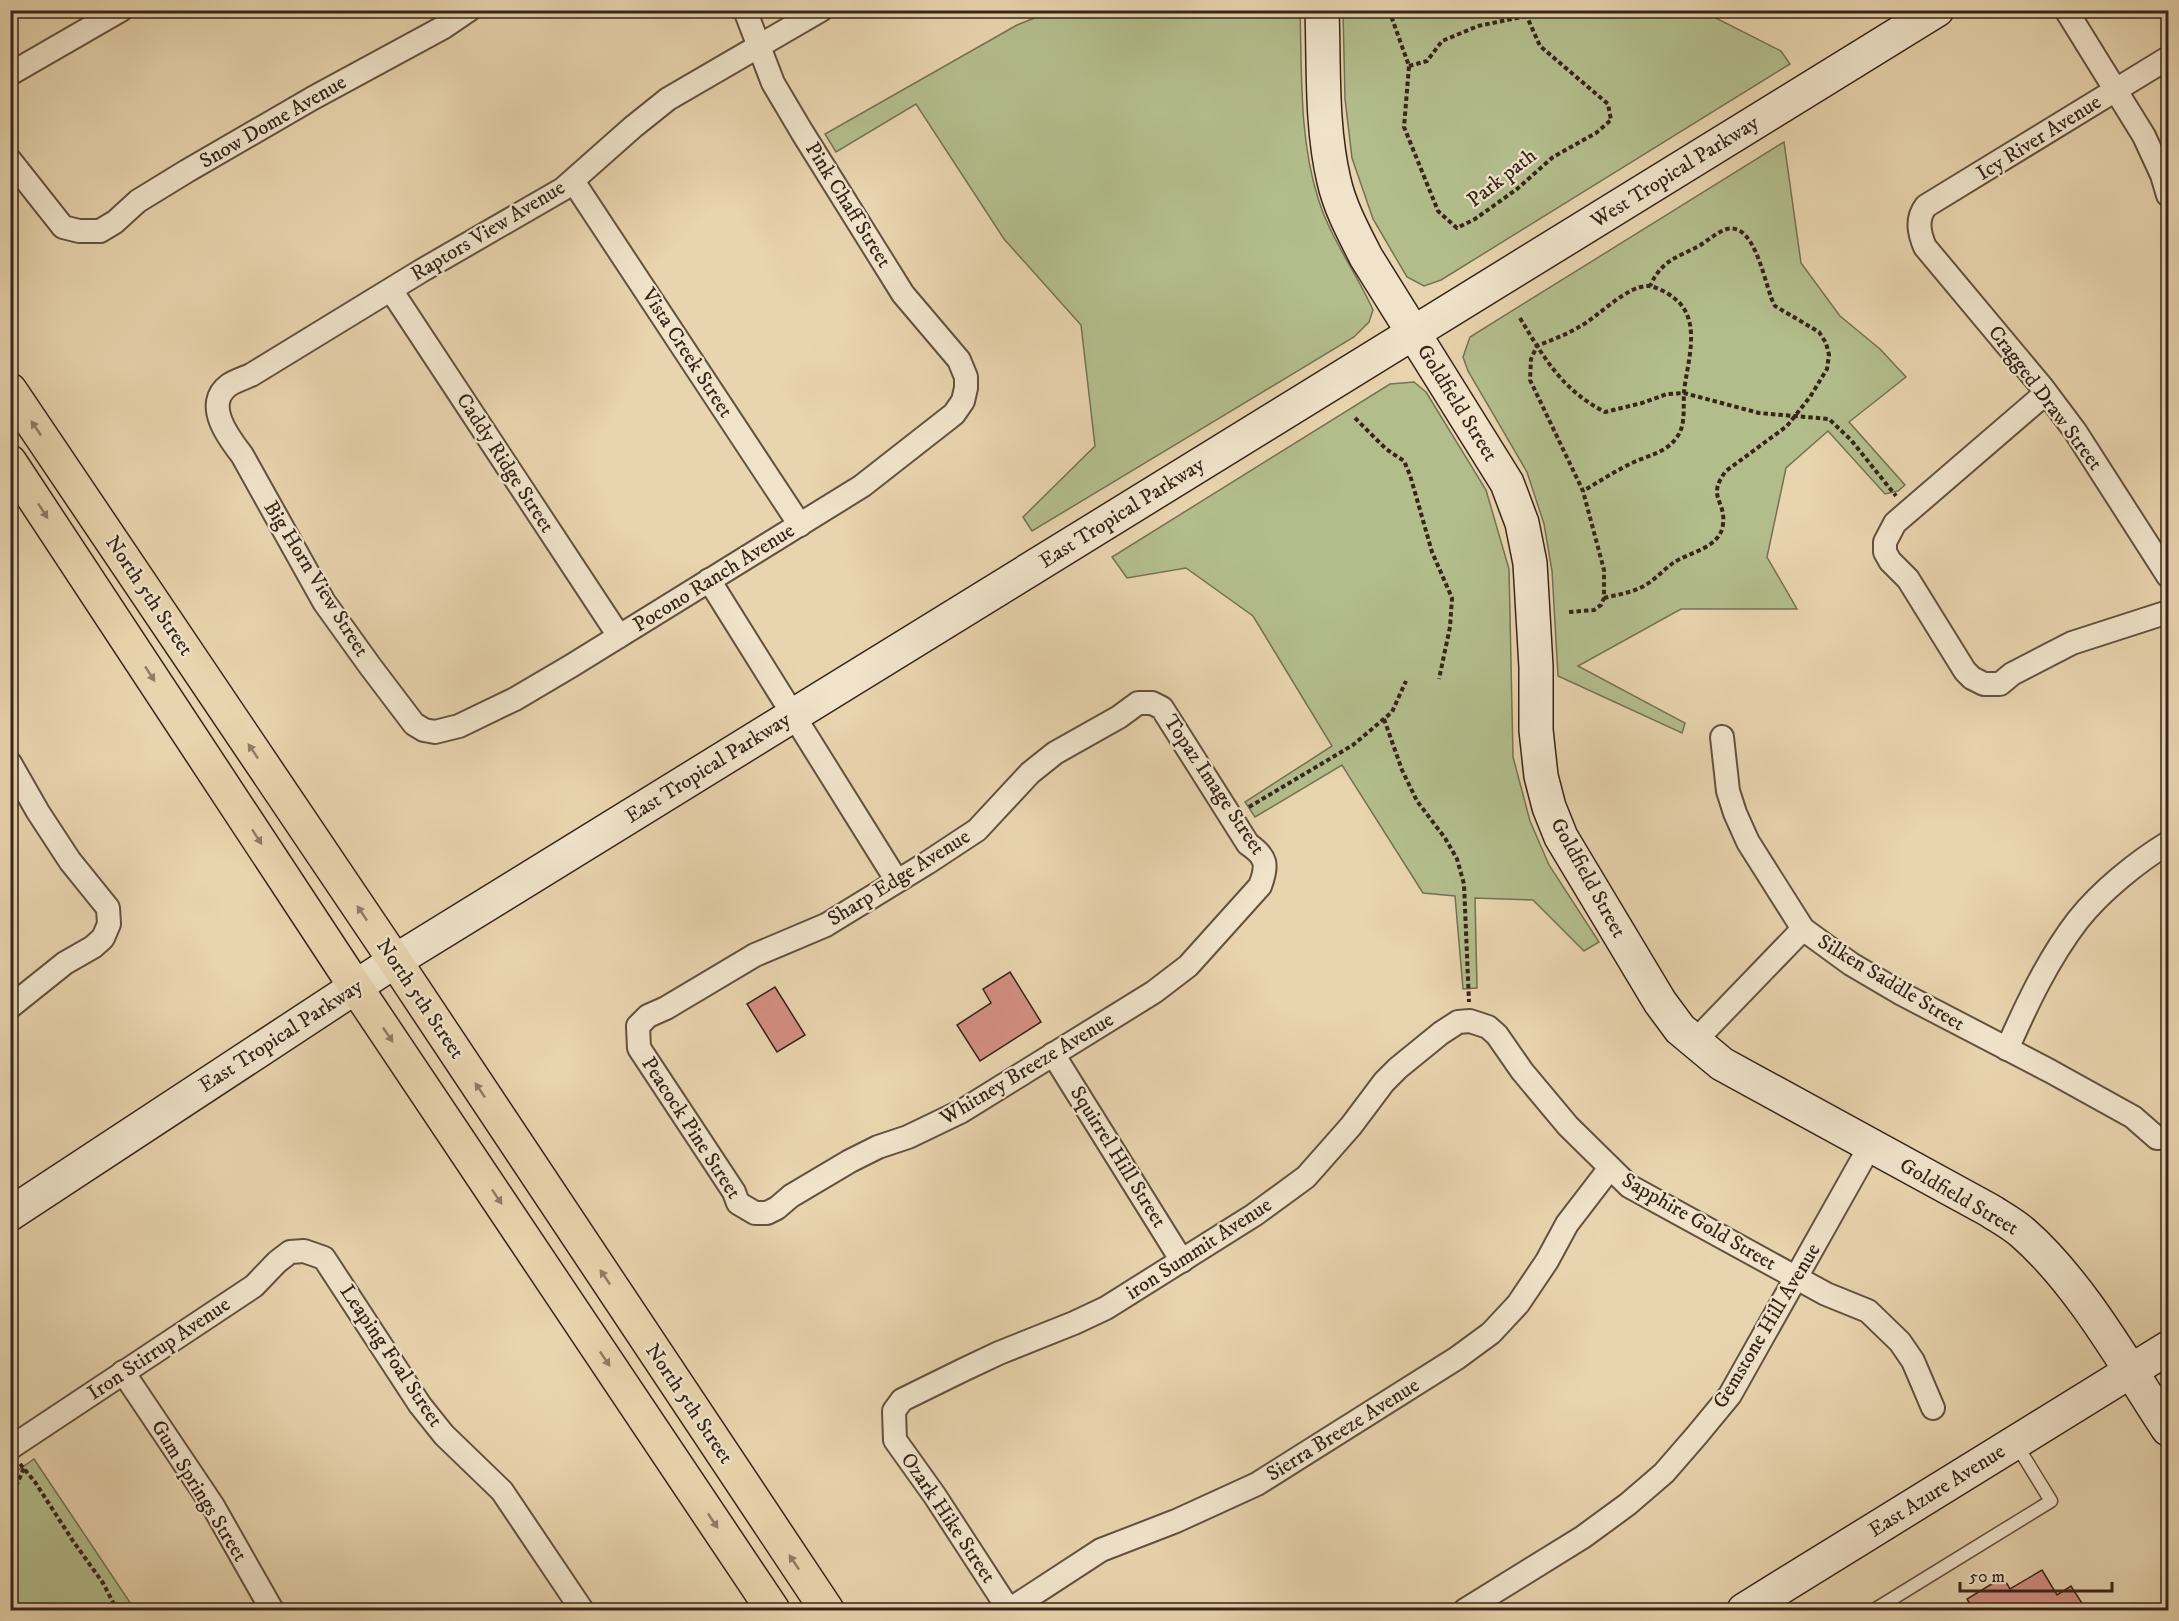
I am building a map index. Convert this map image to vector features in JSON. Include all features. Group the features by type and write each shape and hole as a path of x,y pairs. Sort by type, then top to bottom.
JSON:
{"main road":[{"name":"Goldfield Street","path":"1322,10 1328,146 1334,183 1347,219 1366,257 1507,483 1522,523 1530,563 1536,667 1536,730 1541,776 1549,807 1561,837 1655,993 1680,1029 1722,1064 1989,1210 2022,1232 2077,1291 2169,1429"},
{"name":"West Tropical Parkway","path":"1413,333 1937,10"},
{"name":"East Tropical Parkway","path":"10,1214 395,961 1413,333"},
{"name":"North 5th Street","path":"10,390 395,961 827,1611"},
{"name":"North 5th Street","path":"10,462 355,987 773,1611"},
{"name":"East Azure Avenue","path":"1748,1609 2169,1348"}],"street":[{"path":"10,74 121,10"},
{"name":"Snow Dome Avenue","path":"10,160 63,227 79,231 100,231 115,222 138,201 187,171 313,98 444,27 469,10"},
{"name":"Pink Chaff Street","path":"745,10 773,83 903,294 959,360 966,376 966,388"},
{"name":"Raptors View Avenue","path":"218,408 220,395 230,385 563,189 668,99 821,10"},
{"path":"2066,10 2144,136 2169,195"},
{"name":"Icy River Avenue","path":"1919,224 1920,214 1926,206 2169,58"},
{"name":"Vista Creek Street","path":"573,181 800,525"},
{"name":"Cragged Draw Street","path":"1919,224 1925,247 2075,431 2169,576"},
{"name":"Caddy Ridge Street","path":"391,290 619,636"},
{"name":"Pocono Ranch Avenue","path":"435,732 459,726 515,699 862,486 954,414 963,401 966,388"},
{"path":"2046,393 1894,523 1885,542 1885,552 1890,561 1908,579 1965,671 1972,678 1984,684 2000,684 2027,666 2072,643 2169,612"},
{"name":"Big Horn View Street","path":"218,408 221,423 228,437 242,455 324,602 414,724 424,730 435,732"},
{"path":"709,580 897,881"},
{"name":"Sharp Edge Avenue","path":"638,1036 638,1026 648,1016 666,1008 755,955 826,925 977,830 1030,773 1055,753 1119,717 1138,703 1152,703"},
{"name":"Topaz Image Street","path":"1152,703 1162,708 1248,844 1258,851 1265,862 1265,874"},
{"name":"Silken Saddle Street","path":"1722,737 1728,791 1735,813 1748,842 1803,929 1851,964 1902,994 2133,1117 2157,1138 2167,1138"},
{"path":"10,763 70,861 108,908 109,924 103,938 93,947 65,963 10,1007"},
{"path":"2007,1049 2042,976 2079,919 2127,873 2169,843"},
{"name":"Whitney Breeze Avenue","path":"754,1213 767,1213 791,1196 859,1156 953,1116 1154,992 1188,966 1251,897 1260,886 1265,874"},
{"path":"1694,1042 1803,929"},
{"name":"Sapphire Gold Street","path":"1470,1021 1488,1027 1497,1035 1522,1071 1568,1126 1629,1186 1797,1279 1868,1311 1900,1342 1913,1361 1933,1407"},
{"name":"iron Summit Avenue","path":"893,1424 894,1411 902,1400 999,1353 1106,1308 1254,1215 1306,1177 1398,1068 1441,1033 1458,1022 1470,1021"},
{"name":"Peacock Pine Street","path":"638,1036 639,1048 734,1191 738,1203 754,1213"},
{"name":"Squirrel Hill Street","path":"1053,1054 1182,1261"},
{"name":"Gemstone Hill Avenue","path":"1465,1611 1583,1537 1628,1504 1664,1473 1730,1395 1870,1146"},
{"name":"Sierra Breeze Avenue","path":"1009,1610 1101,1550 1176,1521 1257,1484 1457,1358 1491,1333 1518,1305 1547,1261 1567,1224 1610,1168"},
{"name":"Iron Stirrup Avenue","path":"14,1454 123,1372 254,1286 290,1252 304,1251"},
{"name":"Leaping Foal Street","path":"304,1251 324,1257 409,1390 444,1435 502,1491 582,1611"},
{"name":"Gum Springs Street","path":"123,1372 213,1506 272,1611"},
{"name":"Ozark Hike Street","path":"893,1424 895,1440 935,1496 1009,1610"}],"lane":[{"path":"1874,1611 2051,1501 2016,1443"}],"path":[{"name":"Park path","path":"1389,10 1408,66 1404,127 1438,211 1457,228 1475,219 1517,189 1553,157 1596,133 1611,120 1608,104 1540,46 1524,10"},
{"path":"1408,66 1427,61 1442,41 1478,26 1527,16"},
{"path":"1604,598 1639,589 1653,581 1673,563 1710,545 1719,535 1723,524 1716,488 1720,479 1726,471 1787,426 1827,369 1826,343 1819,332 1775,306 1771,300 1764,270 1745,236 1736,229 1727,229 1697,247 1678,254 1663,266 1650,286"},
{"path":"1569,612 1594,610 1601,605 1604,598 1604,570 1582,491 1530,380 1531,359 1537,346 1579,327 1620,298 1639,288 1650,286 1668,294 1682,304 1689,318 1692,332 1682,426 1670,446 1634,462 1582,491"},
{"path":"1520,318 1544,357 1572,391 1605,412 1642,404 1667,394 1684,393 1759,413 1829,419 1851,440 1907,510"},
{"path":"1355,418 1386,449 1404,460 1432,552 1452,598 1450,627 1439,679"},
{"path":"1232,818 1353,745 1384,719 1399,700 1406,681"},
{"path":"1384,719 1402,770 1417,801 1445,838 1457,859 1464,884 1470,1021"},
{"path":"14,1454 103,1583 117,1611"},
{"path":"10,1500 24,1468"}],"green space":[{"path":"1052,11 1300,11 1304,129 1312,175 1329,227 1373,310 1369,322 1354,337 1032,531 1023,517 1095,446 1081,325 1004,239 916,104 836,152 825,134 1017,25"},
{"path":"1343,11 1702,11 1781,51 1790,64 1441,280 1424,286 1407,277 1373,219 1352,158 1345,99"},
{"path":"1784,142 1801,263 1840,316 1880,349 1906,377 1849,422 1905,485 1898,491 1885,494 1828,431 1786,468 1767,557 1797,609 1681,609 1578,666 1685,723 1682,733 1558,676 1552,571 1544,524 1527,472 1468,371 1463,357 1470,337"},
{"path":"1414,382 1426,392 1486,490 1509,569 1513,757 1530,821 1549,865 1599,942 1584,951 1533,900 1475,898 1477,988 1463,989 1455,896 1423,893 1342,765 1255,817 1245,802 1332,746 1253,616 1186,568 1127,578 1112,557 1390,384"},
{"path":"34,1459 135,1610 11,1610 11,1475"}],"building":[{"path":"1010,972 1041,1022 980,1061 957,1025 991,1003 983,989"},
{"path":"775,987 805,1035 777,1052 747,1004"},
{"path":"2042,1570 2057,1595 2071,1586 2087,1611 1974,1611 1967,1599 2003,1577 2010,1589"}]}
